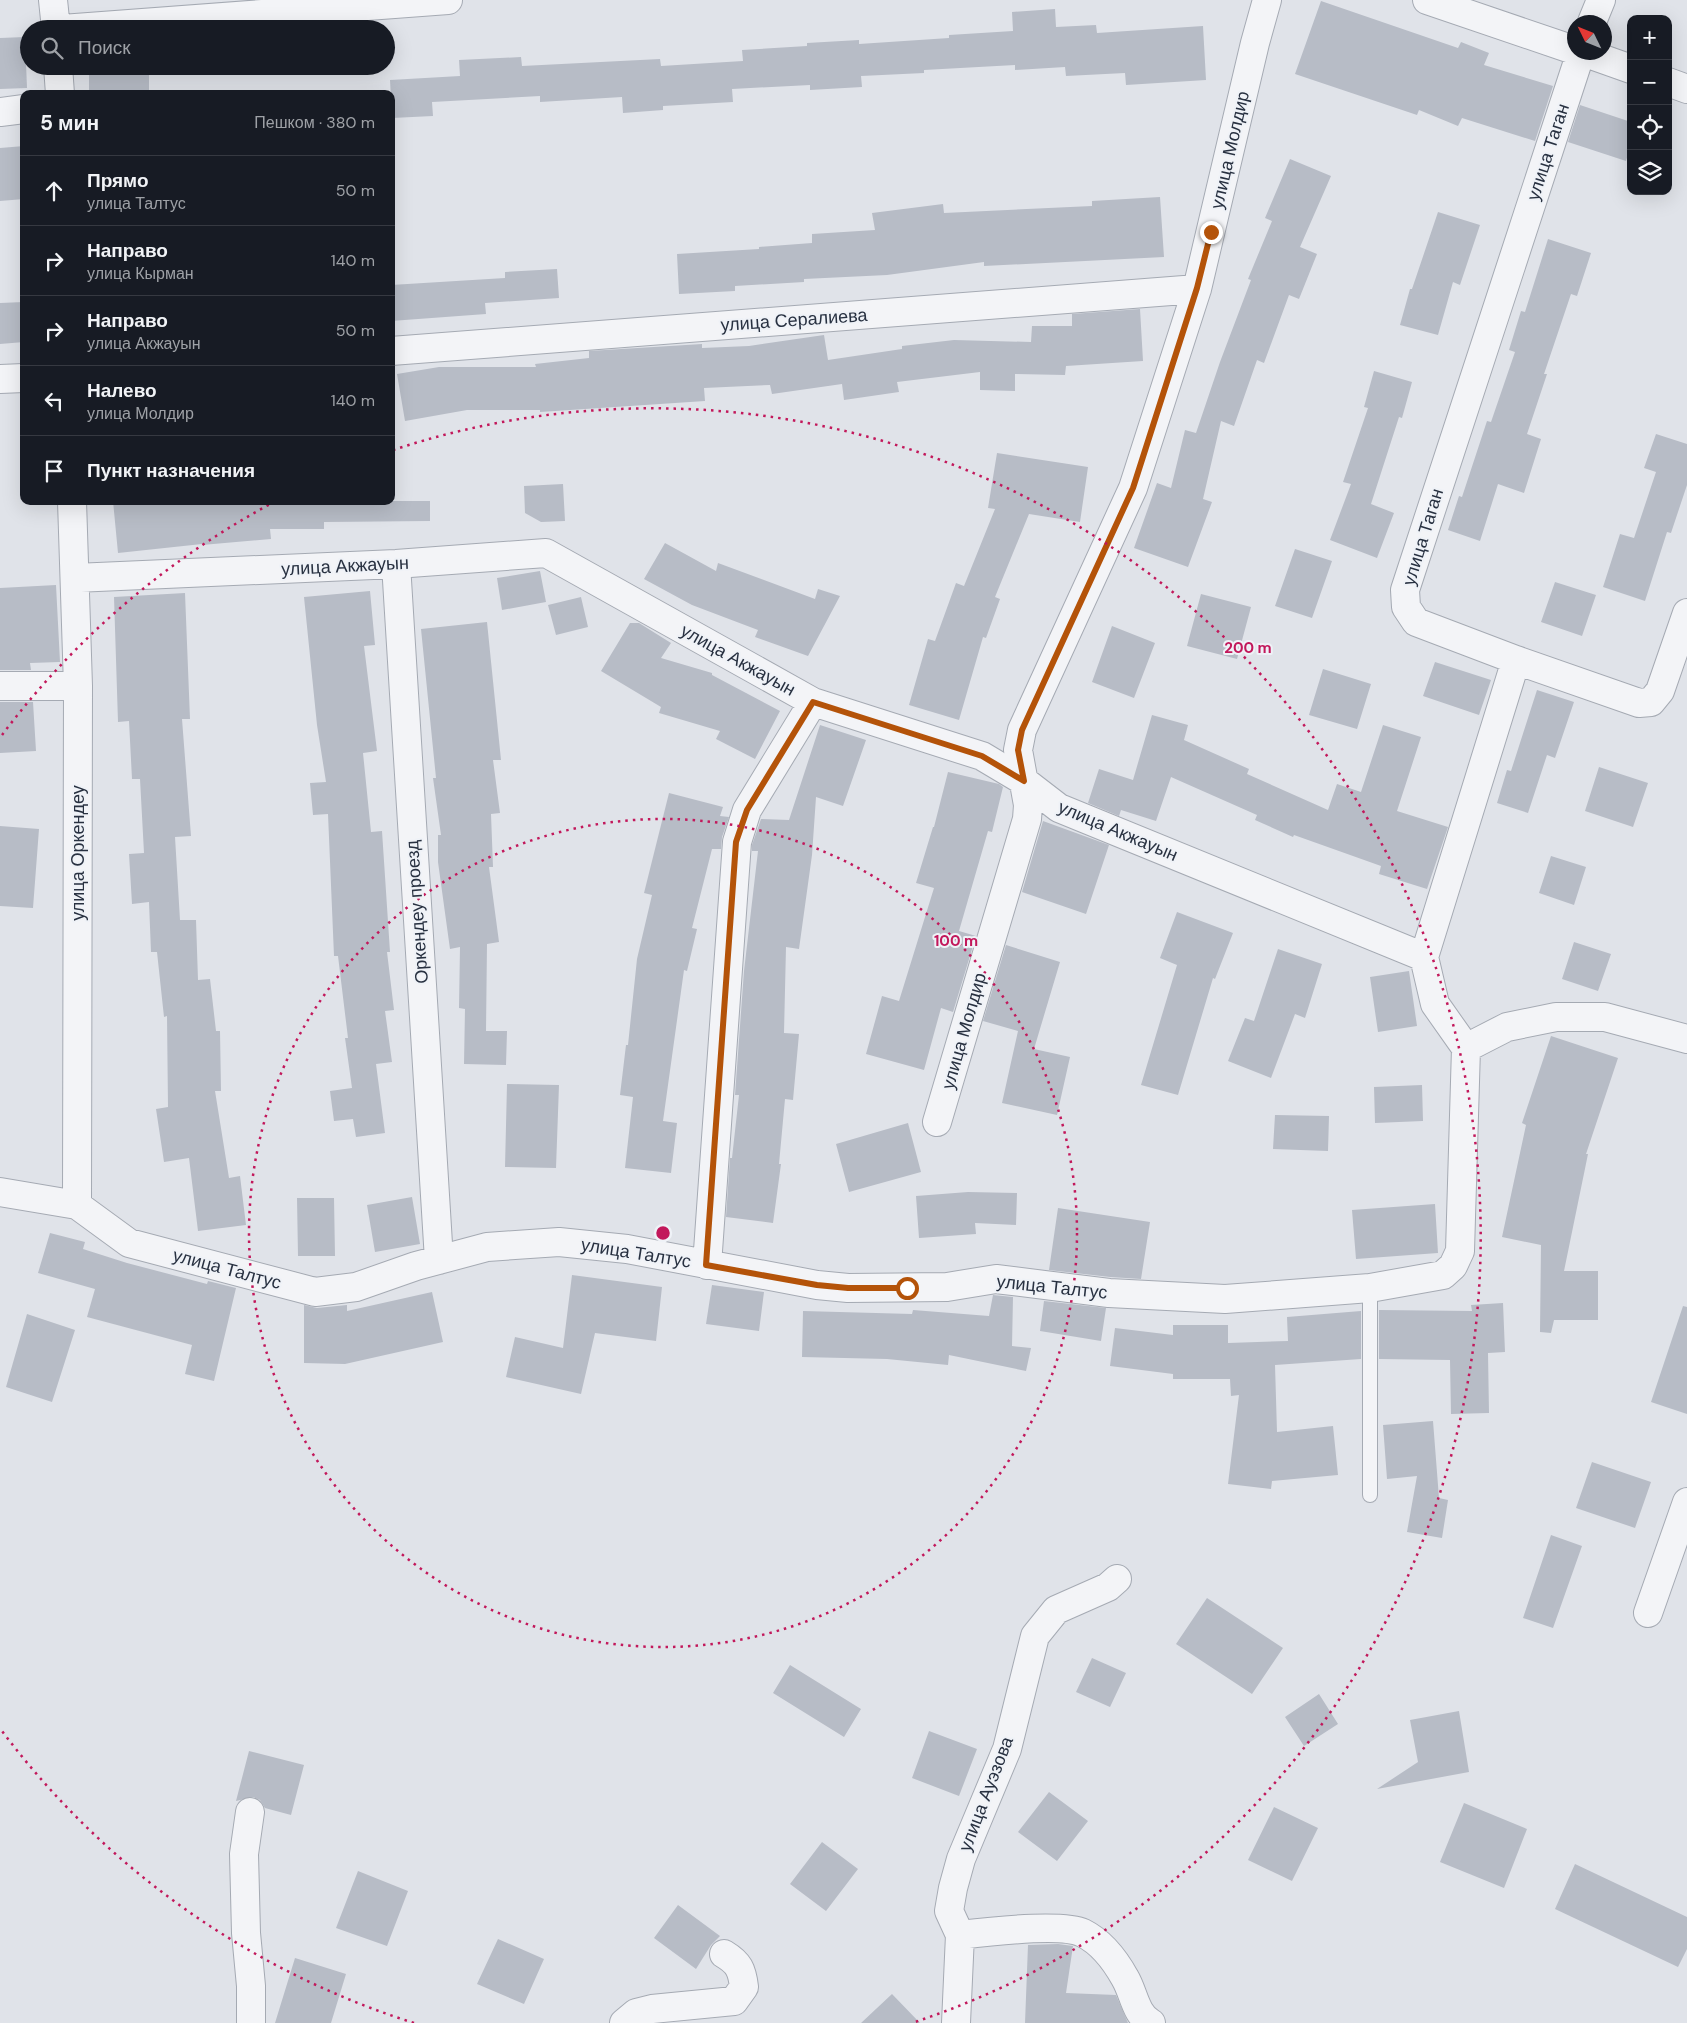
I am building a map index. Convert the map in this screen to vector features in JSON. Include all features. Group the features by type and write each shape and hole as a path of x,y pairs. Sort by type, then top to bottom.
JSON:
{"street":[{"path":"53,0 55,20"},
{"path":"182,20 448,0"},
{"name":"улица Молдир","path":"937,1122 1027,819 1028,805 1018,750 1022,730 1133,488 1197,288 1255,43 1267,0"},
{"path":"1427,0 1567,48"},
{"path":"1595,15 1601,0"},
{"name":"улица Таган","path":"1579,60 1405,590 1406,607 1416,622 1516,660 1639,703 1651,702 1660,691 1687,613"},
{"path":"1605,60 1627,68"},
{"path":"59,75 60,90"},
{"path":"1672,83 1687,89"},
{"path":"0,112 20,110"},
{"name":"улица Сералиева","path":"395,351 1197,288"},
{"path":"0,379 20,378"},
{"name":"улица Оркендеу","path":"72,505 78,686 77,1205"},
{"name":"улица Акжауын","path":"75,578 396,564 546,553 813,702 982,756 1024,781 1059,808 1424,957"},
{"name":"Оркендеу проезд","path":"396,564 439,1260"},
{"path":"1516,660 1424,957 1435,1004 1466,1048 1507,1027 1556,1016 1605,1017 1687,1039"},
{"path":"0,686 78,686"},
{"path":"706,1265 736,842 747,810 813,702"},
{"name":"улица Талтус","path":"0,1192 77,1205 129,1243 314,1292 356,1288 416,1266 488,1247 559,1242 627,1249 817,1285 848,1288 947,1287 996,1278 1109,1293 1225,1299 1370,1288 1443,1275 1454,1266 1460,1251 1466,1048"},
{"path":"1648,1613 1687,1502"},
{"name":"улица Ауэзова","path":"956,2023 960,1935 949,1911 953,1888 961,1859 1007,1749 1035,1636 1056,1610 1108,1587 1117,1579"},
{"path":"250,1812 244,1854 246,1933 251,1986 251,2023"},
{"path":"960,1935 994,1931 1044,1929 1075,1930 1084,1934 1114,1961 1125,1978 1137,2008 1151,2023"},
{"path":"624,2023 636,2013 652,2009 734,2001 744,1987 742,1971 732,1959 724,1954"}],"lane":[{"path":"1370,1288 1370,1495"}],"building":[{"path":"1321,1 1458,48 1461,42 1489,53 1484,65 1553,86 1535,141 1462,118 1458,126 1419,110 1417,115 1295,74"},
{"path":"1055,9 1056,27 1096,25 1097,33 1203,26 1206,80 1126,85 1125,73 1066,76 1065,67 1015,70 1015,65 861,76 862,87 810,90 810,85 732,89 733,102 663,106 663,110 623,113 622,97 540,102 540,96 432,102 433,116 395,118 395,90 391,90 390,80 460,76 459,60 521,57 522,66 660,59 661,66 743,61 742,50 807,46 807,43 859,40 859,44 949,38 949,35 1013,31 1012,12"},
{"path":"20,37 20,75 26,75 27,88 0,89 0,38"},
{"path":"89,75 149,75 149,90 89,90"},
{"path":"1580,105 1627,121 1626,161 1568,142"},
{"path":"20,146 20,199 0,201 0,148"},
{"path":"1290,159 1331,176 1300,247 1317,254 1299,299 1289,295 1264,363 1257,360 1234,426 1221,421 1203,499 1212,502 1188,567 1134,548 1157,483 1171,488 1185,430 1196,433 1251,280 1248,279 1272,221 1265,218"},
{"path":"1160,197 1164,257 984,266 984,262 887,275 804,279 804,282 735,286 735,291 679,294 677,254 759,249 759,247 812,243 812,234 875,230 872,213 943,204 944,213 1092,206 1092,201"},
{"path":"1438,212 1480,225 1460,285 1453,282 1438,335 1400,325 1410,289 1412,289"},
{"path":"1548,239 1591,253 1577,296 1571,294 1544,374 1547,374 1527,434 1541,439 1524,493 1498,484 1480,541 1448,530 1459,496 1462,497 1487,421 1491,422 1515,352 1509,350 1521,311 1525,312"},
{"path":"557,269 559,298 485,303 486,314 395,321 395,285 505,278 505,272"},
{"path":"20,302 20,342 0,344 0,303"},
{"path":"1140,309 1143,361 1066,366 1065,375 1015,374 1015,391 980,390 980,372 897,382 899,392 844,400 842,384 772,394 770,385 704,388 705,401 540,412 540,410 467,410 405,421 397,374 439,367 536,367 535,364 589,358 589,351 702,344 702,348 749,346 824,335 828,360 902,349 902,346 954,340 1031,342 1032,326 1072,326 1072,314"},
{"path":"1374,371 1412,382 1402,418 1399,417 1371,504 1394,513 1377,558 1330,540 1351,484 1343,482 1368,408 1364,407"},
{"path":"1656,434 1687,444 1687,485 1671,533 1667,532 1645,601 1603,587 1620,534 1634,538 1656,472 1644,468"},
{"path":"997,453 1088,467 1080,522 1029,514 995,597 1000,599 986,638 983,637 959,720 909,705 928,639 935,641 956,583 964,586 995,509 988,508"},
{"path":"563,484 565,521 541,522 525,513 524,486"},
{"path":"395,501 430,501 430,521 324,522 324,529 270,529 271,539 118,553 113,505 395,505"},
{"path":"665,543 716,571 718,563 815,599 818,589 840,596 808,656 755,637 758,630 692,605 644,579"},
{"path":"1295,549 1332,561 1312,618 1275,606"},
{"path":"540,571 546,602 502,610 497,578"},
{"path":"1555,582 1596,595 1582,636 1541,622"},
{"path":"56,585 60,662 30,663 31,670 0,670 0,588"},
{"path":"370,591 375,645 364,646 377,751 363,753 371,832 382,831 390,952 387,952 394,1010 385,1011 392,1062 376,1064 385,1133 356,1137 353,1119 334,1121 330,1091 352,1088 345,1038 348,1038 338,956 334,956 328,814 313,815 310,783 326,782 317,725 304,597"},
{"path":"185,593 190,719 182,719 191,836 175,837 180,920 196,920 198,980 210,979 216,1031 220,1031 221,1091 215,1091 229,1178 240,1176 246,1225 198,1231 189,1158 164,1162 156,1109 168,1107 167,1016 164,1017 157,952 151,952 149,902 132,904 129,854 144,853 140,779 132,779 129,721 118,722 114,597"},
{"path":"1201,594 1251,607 1237,659 1187,646"},
{"path":"581,597 588,627 556,635 548,605"},
{"path":"487,622 501,760 493,760 500,813 491,814 493,867 489,867 499,942 487,944 486,1031 507,1031 506,1065 464,1064 465,1009 459,1008 460,947 450,949 438,862 438,835 441,835 433,778 436,778 421,629"},
{"path":"630,623 639,623 671,643 661,658 712,673 712,675 780,711 755,759 716,739 720,731 659,713 661,707 601,671"},
{"path":"1112,626 1155,643 1134,698 1092,682"},
{"path":"1435,662 1491,680 1479,715 1423,696"},
{"path":"1323,669 1371,684 1357,729 1309,715"},
{"path":"1537,690 1574,702 1555,758 1547,755 1528,813 1497,803 1507,770 1511,771"},
{"path":"0,702 33,702 36,751 0,753"},
{"path":"1152,715 1188,725 1184,740 1249,769 1247,774 1328,810 1337,784 1361,792 1383,725 1421,737 1397,811 1448,827 1427,889 1379,874 1381,866 1294,835 1293,837 1255,820 1257,815 1171,777 1156,821 1121,810 1119,816 1088,803 1099,769 1133,780"},
{"path":"820,725 866,740 843,806 816,797 812,855 799,949 786,947 784,1033 799,1034 793,1100 785,1099 779,1164 781,1164 773,1223 726,1217 730,1158 732,1158 739,1095 735,1095 744,971 758,851 752,851 752,845 761,819 789,820"},
{"path":"1599,767 1648,783 1633,827 1585,811"},
{"path":"948,772 999,784 1003,787 992,832 988,831 959,931 976,936 953,1012 941,1008 924,1070 866,1054 882,996 899,1001 934,888 916,883 934,827"},
{"path":"669,793 723,807 720,816 729,817 722,837 721,849 712,849 692,928 697,929 687,971 684,970 663,1121 677,1123 671,1173 625,1168 633,1097 620,1095 626,1045 628,1045 637,959 652,895 644,893"},
{"path":"1043,821 1109,845 1086,914 1022,892"},
{"path":"0,826 39,829 33,908 0,906"},
{"path":"1551,856 1586,867 1574,905 1539,893"},
{"path":"1177,912 1233,933 1215,979 1213,978 1178,1095 1141,1085 1177,965 1160,958"},
{"path":"1574,942 1611,954 1598,991 1562,979"},
{"path":"1006,945 1060,962 1034,1049 1070,1057 1057,1115 1002,1103 1018,1031 983,1021"},
{"path":"1278,949 1322,964 1305,1018 1295,1014 1271,1078 1228,1061 1245,1018 1254,1021"},
{"path":"1409,971 1417,1026 1378,1032 1370,977"},
{"path":"1551,1036 1618,1058 1586,1154 1588,1154 1564,1271 1598,1271 1598,1320 1554,1320 1551,1333 1540,1332 1541,1245 1502,1237 1526,1125 1522,1123"},
{"path":"507,1084 559,1085 556,1168 505,1167"},
{"path":"1422,1085 1423,1121 1375,1123 1374,1087"},
{"path":"1275,1115 1329,1116 1328,1151 1273,1149"},
{"path":"908,1123 921,1172 849,1192 836,1144"},
{"path":"968,1192 1017,1193 1016,1225 975,1223 976,1234 919,1238 916,1196"},
{"path":"412,1197 420,1244 375,1252 367,1205"},
{"path":"297,1198 334,1198 335,1256 298,1256"},
{"path":"1435,1204 1438,1253 1356,1259 1352,1210"},
{"path":"1058,1208 1150,1222 1141,1279 1049,1270"},
{"path":"50,1233 85,1242 83,1249 127,1263 207,1284 208,1281 236,1288 214,1381 185,1374 192,1345 87,1317 95,1289 38,1273"},
{"path":"572,1275 662,1287 656,1341 595,1333 581,1394 506,1377 515,1337 563,1348"},
{"path":"712,1285 764,1292 759,1331 706,1324"},
{"path":"432,1292 443,1342 345,1364 304,1363 304,1305 317,1308 347,1305 347,1311"},
{"path":"993,1295 1013,1297 1012,1346 1031,1348 1026,1371 949,1355 948,1365 887,1359 802,1357 803,1311 912,1314 913,1310 989,1316"},
{"path":"1044,1301 1106,1308 1101,1341 1040,1331"},
{"path":"1503,1303 1505,1352 1488,1353 1489,1413 1451,1414 1450,1360 1379,1359 1379,1310 1472,1311 1471,1305"},
{"path":"1683,1306 1687,1307 1687,1414 1651,1402"},
{"path":"1361,1311 1361,1359 1275,1365 1277,1432 1333,1426 1338,1475 1272,1481 1271,1489 1228,1484 1239,1395 1231,1396 1230,1379 1173,1379 1173,1374 1110,1366 1115,1328 1173,1335 1173,1325 1228,1325 1228,1343 1288,1341 1287,1317"},
{"path":"27,1314 75,1330 52,1402 6,1387"},
{"path":"1433,1421 1439,1498 1448,1500 1442,1538 1407,1532 1417,1476 1387,1479 1383,1425"},
{"path":"1592,1462 1651,1482 1635,1528 1576,1508"},
{"path":"1551,1535 1582,1546 1553,1628 1523,1618"},
{"path":"1207,1598 1283,1648 1252,1694 1176,1644"},
{"path":"1092,1658 1126,1673 1110,1707 1076,1692"},
{"path":"790,1665 861,1709 844,1737 773,1693"},
{"path":"1319,1694 1338,1724 1304,1746 1285,1717"},
{"path":"1459,1711 1469,1772 1377,1789 1418,1762 1410,1720"},
{"path":"929,1731 977,1749 959,1796 912,1778"},
{"path":"249,1751 304,1765 291,1815 265,1808 260,1800 253,1797 236,1801"},
{"path":"1049,1792 1088,1821 1057,1861 1018,1832"},
{"path":"1464,1803 1527,1829 1504,1888 1440,1862"},
{"path":"1274,1807 1318,1828 1292,1881 1248,1860"},
{"path":"822,1842 858,1869 826,1911 790,1884"},
{"path":"1575,1864 1687,1917 1687,1949 1678,1967 1555,1909"},
{"path":"358,1871 408,1891 387,1946 336,1928"},
{"path":"678,1905 720,1936 711,1945 696,1969 654,1938"},
{"path":"498,1939 544,1959 524,2004 477,1984"},
{"path":"1058,1944 1073,1946 1066,1993 1116,1995 1128,2023 1025,2023 1028,1945"},
{"path":"295,1958 346,1974 331,2023 275,2023"},
{"path":"892,1994 920,2023 861,2023"}],"route":[{"path":"907,1288 848,1288 817,1285 706,1265 736,842 747,810 813,702 982,756 1024,781 1018,750 1022,730 1133,488 1197,288 1211,232"}]}
